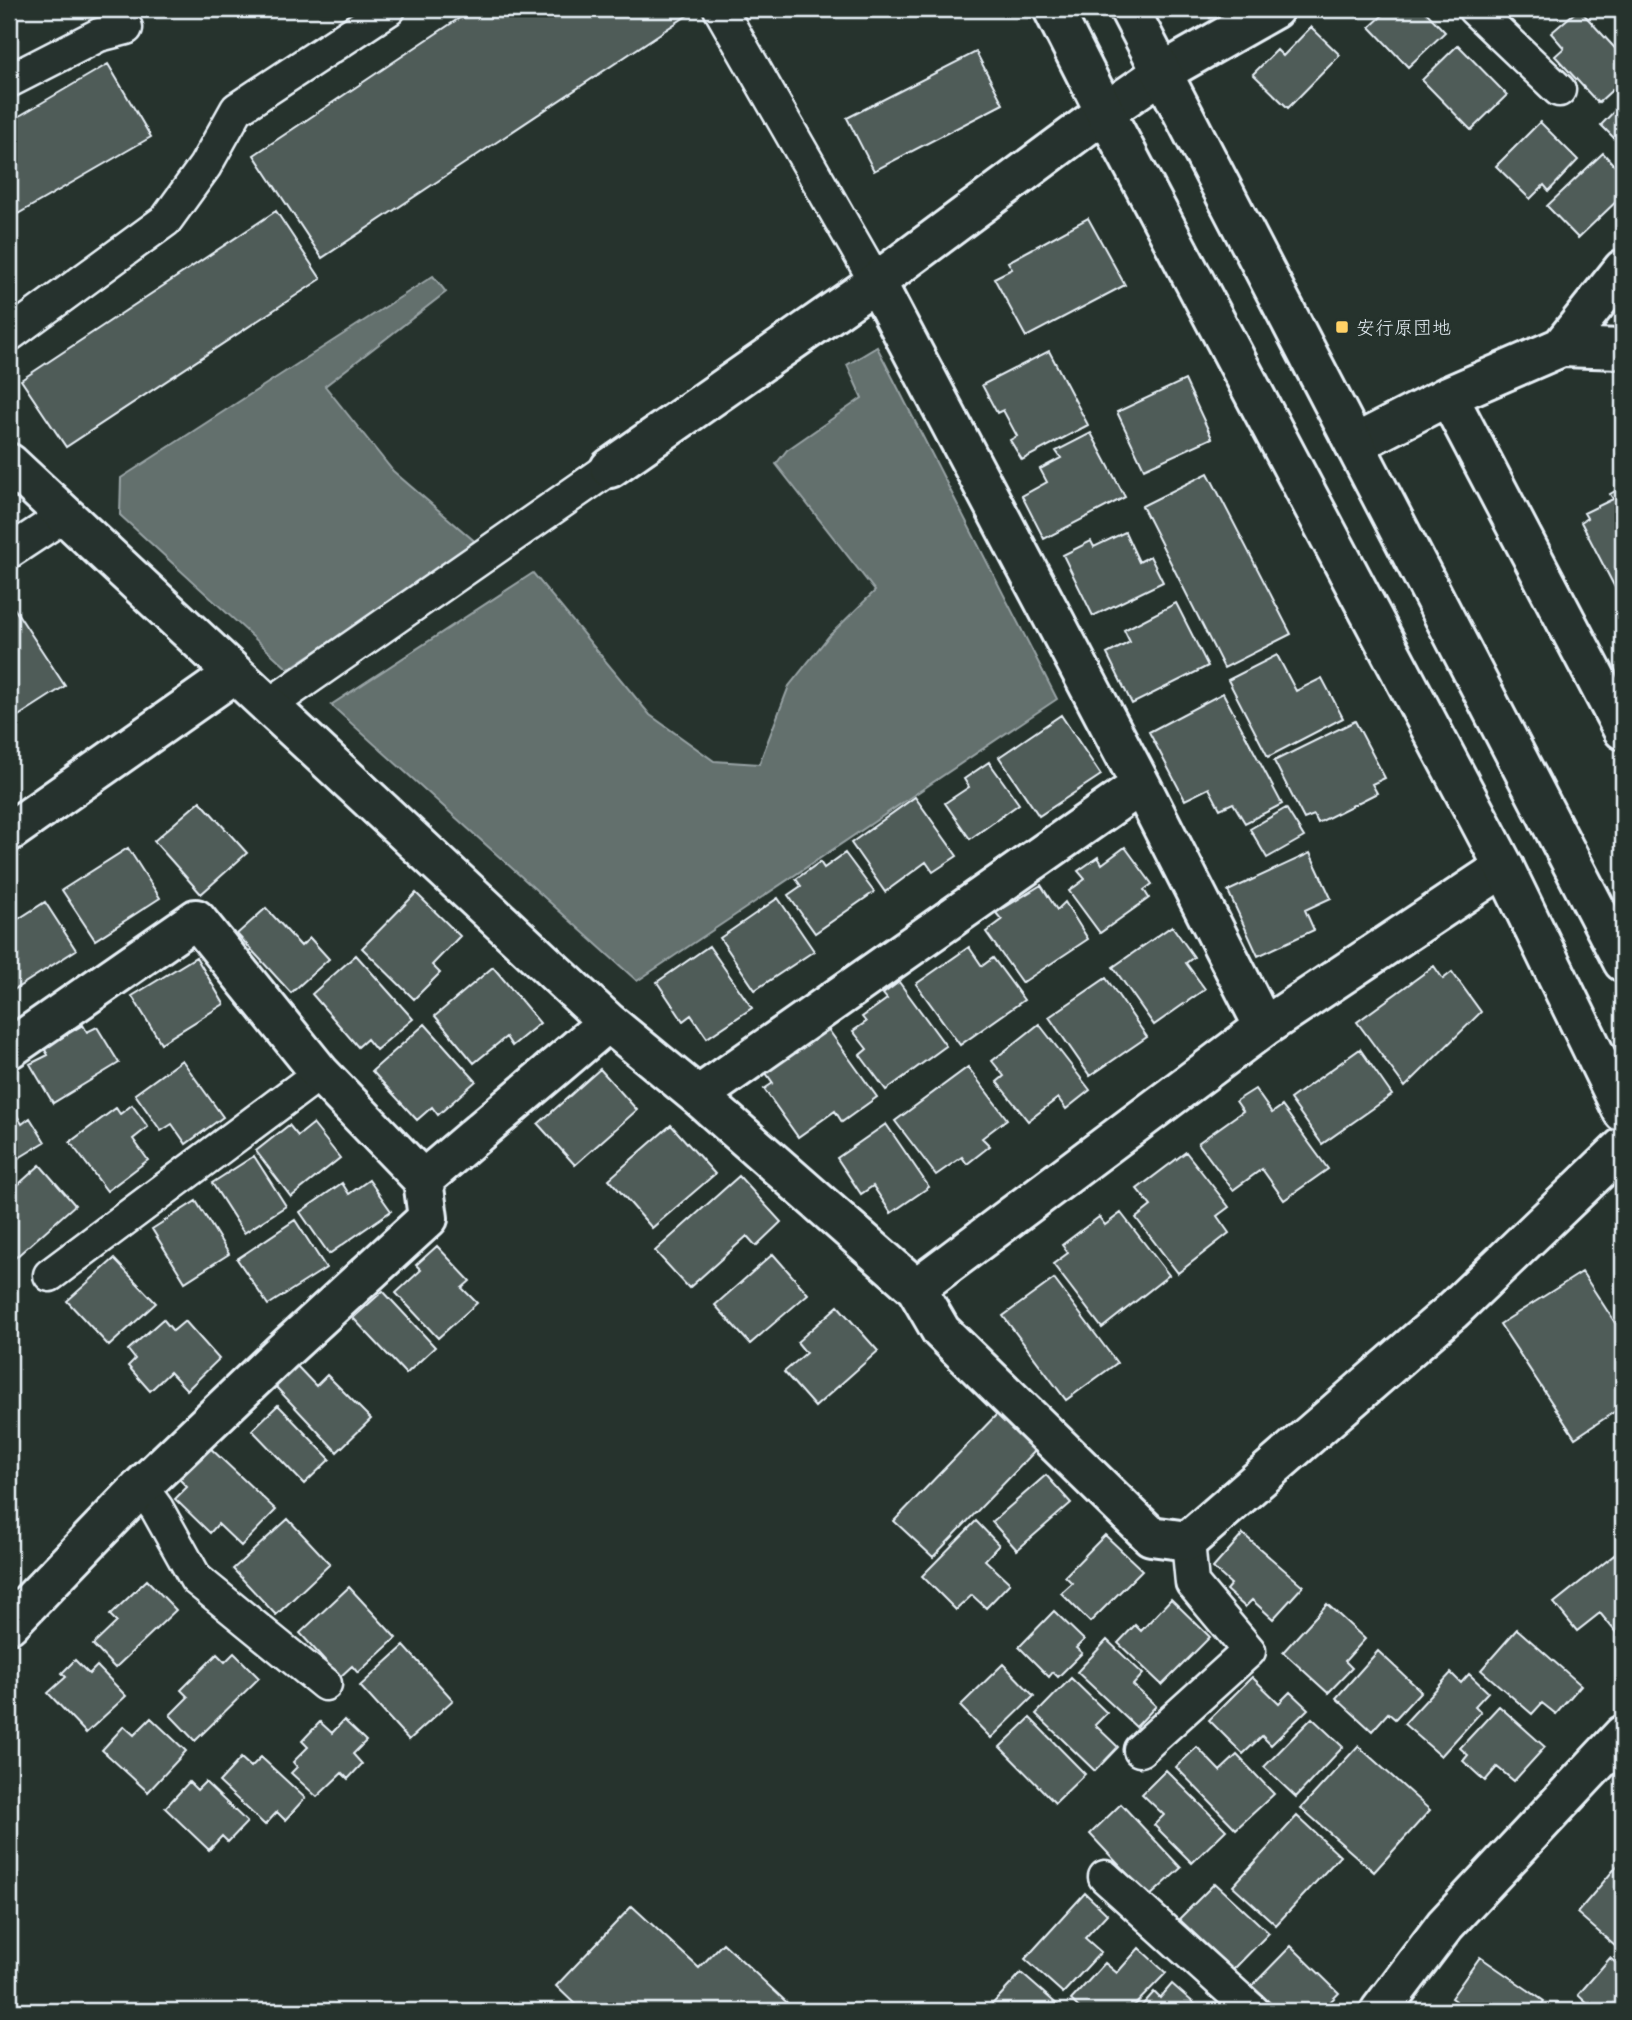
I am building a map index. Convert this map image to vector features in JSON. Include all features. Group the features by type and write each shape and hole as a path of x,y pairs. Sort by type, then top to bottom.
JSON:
{"street":[{"path":"1053,9 1504,867 1623,1112"},
{"path":"1129,9 1623,962"},
{"path":"610,468 876,282 1105,112 1163,72 1274,9"},
{"path":"1561,347 1623,270"},
{"path":"876,282 1141,785 1264,1027"},
{"path":"1355,444 1448,396 1561,347 1623,349"},
{"path":"1448,396 1623,730"},
{"path":"9,463 608,1022 698,1096 916,1289 941,1331 1151,1536 1188,1541 1451,1312 1623,1147"},
{"path":"9,832 234,674"},
{"path":"698,1096 1141,785"},
{"path":"916,1289 1264,1027 1504,867"},
{"path":"9,1049 196,919 320,1073 423,1180 428,1218 281,1353 141,1488 9,1625"},
{"path":"423,1180 608,1022"},
{"path":"1380,2011 1445,1925 1623,1735"}],"lane":[{"path":"9,335 166,220 205,166 230,100 389,9"},
{"path":"720,9 876,282"},
{"path":"1474,9 1559,90"},
{"path":"9,80 99,35 126,28"},
{"path":"268,706 610,468"},
{"path":"9,552 65,516"},
{"path":"50,1275 320,1073"},
{"path":"141,1488 157,1509 196,1579 325,1684"},
{"path":"1140,1750 1249,1651 1192,1583 1188,1541"},
{"path":"1105,1877 1253,2011"}],"shaded area":[{"path":"433,276 446,292 325,386 393,471 479,545 288,669 120,515 121,478"},
{"path":"877,347 1057,699 637,981 331,705 533,573 650,715 714,761 759,764 789,686 829,636 875,591 776,464 787,450 862,398 847,365"}],"building":[{"path":"473,9 697,9 322,258 254,155"},
{"path":"1204,9 1227,9 1210,18"},
{"path":"1376,9 1423,9 1445,32 1408,67 1370,27 1382,16"},
{"path":"1579,9 1623,57 1623,80 1598,103 1555,56 1564,48 1551,33"},
{"path":"1311,27 1340,55 1288,108 1253,74 1277,50 1283,56"},
{"path":"1458,45 1507,95 1471,130 1422,80"},
{"path":"976,52 1003,104 874,171 847,118"},
{"path":"108,64 151,137 9,219 9,122"},
{"path":"1623,102 1623,147 1601,125"},
{"path":"1540,122 1578,160 1549,191 1544,185 1530,199 1496,166"},
{"path":"1603,153 1623,175 1623,195 1578,238 1547,206"},
{"path":"276,211 321,279 66,447 21,380"},
{"path":"1088,218 1125,285 1026,337 994,278 1012,269 1008,262"},
{"path":"1049,351 1088,425 1022,460 1010,440 1017,436 1003,410 997,413 982,385"},
{"path":"1185,380 1212,438 1144,469 1117,412"},
{"path":"1091,433 1125,497 1044,539 1022,496 1047,482 1040,469 1061,458 1056,451"},
{"path":"1208,473 1291,634 1224,668 1142,506"},
{"path":"1623,481 1623,603 1581,522 1587,518 1584,513 1613,499 1610,494 1622,487 1620,483"},
{"path":"1125,532 1139,562 1150,556 1163,582 1093,616 1063,555 1091,541 1094,547"},
{"path":"1176,603 1208,666 1132,704 1107,654 1130,642 1124,630"},
{"path":"14,608 65,686 9,722 9,611"},
{"path":"1277,655 1296,691 1322,678 1343,718 1268,757 1228,680"},
{"path":"1223,693 1282,804 1245,823 1233,803 1220,809 1209,788 1185,800 1149,732"},
{"path":"1061,715 1101,775 1039,816 999,757"},
{"path":"1355,721 1385,778 1372,784 1377,793 1318,823 1314,815 1304,819 1274,761"},
{"path":"989,762 1019,804 970,839 945,803 969,787 964,779"},
{"path":"915,797 957,856 933,872 926,862 885,892 851,843"},
{"path":"200,801 247,853 201,894 154,841"},
{"path":"1286,808 1304,837 1267,858 1250,829"},
{"path":"1125,847 1152,884 1144,890 1149,898 1100,933 1069,891 1085,879 1078,871 1098,857 1102,864"},
{"path":"128,848 160,898 95,940 62,890"},
{"path":"845,853 874,892 815,933 788,895 801,886 796,879 820,862 824,868"},
{"path":"1310,853 1331,898 1305,910 1314,930 1258,956 1228,891"},
{"path":"1041,885 1057,910 1065,902 1088,939 1022,983 986,932 1002,920 996,913"},
{"path":"416,893 460,936 432,965 440,973 414,999 362,948"},
{"path":"778,898 814,951 755,990 720,938"},
{"path":"45,902 76,950 12,991 9,986 9,925"},
{"path":"266,908 301,946 310,938 329,959 291,993 237,934"},
{"path":"1172,926 1194,957 1186,963 1205,989 1154,1025 1113,967"},
{"path":"709,946 752,1008 707,1038 691,1015 683,1021 657,982"},
{"path":"969,947 982,966 993,958 1024,1000 960,1045 916,984"},
{"path":"356,955 413,1019 376,1050 367,1039 358,1047 312,994"},
{"path":"196,957 224,1004 161,1043 132,996"},
{"path":"1434,966 1443,979 1452,972 1481,1012 1405,1087 1357,1022"},
{"path":"493,967 540,1023 512,1046 506,1037 474,1063 435,1016"},
{"path":"1106,978 1147,1037 1090,1076 1049,1017"},
{"path":"899,982 946,1046 886,1090 860,1055 867,1049 853,1031 866,1022 862,1017 887,999 883,994"},
{"path":"425,1024 476,1081 438,1115 432,1107 417,1120 372,1071"},
{"path":"1039,1024 1090,1090 1066,1109 1058,1098 1028,1121 997,1082 1004,1076 992,1061"},
{"path":"83,1025 87,1032 97,1027 119,1063 53,1103 30,1064 48,1055 44,1048"},
{"path":"828,1029 877,1097 842,1122 835,1111 798,1137 764,1089 773,1083 766,1073"},
{"path":"1360,1049 1392,1095 1322,1144 1290,1099"},
{"path":"182,1060 223,1117 186,1144 172,1124 161,1131 135,1094"},
{"path":"968,1067 1007,1119 982,1138 990,1146 967,1164 962,1157 936,1175 895,1121"},
{"path":"600,1069 637,1110 575,1165 538,1124"},
{"path":"1255,1089 1272,1113 1282,1106 1328,1169 1284,1200 1262,1169 1233,1190 1198,1143 1243,1111 1236,1101"},
{"path":"9,1102 22,1124 30,1118 45,1142 9,1164"},
{"path":"132,1105 148,1127 133,1139 148,1160 107,1191 70,1142 116,1108 120,1114"},
{"path":"313,1124 340,1158 291,1197 256,1151 289,1125 298,1136"},
{"path":"886,1124 929,1187 891,1213 873,1186 861,1194 837,1158"},
{"path":"671,1125 715,1174 652,1228 609,1179"},
{"path":"1186,1152 1229,1207 1217,1216 1229,1233 1178,1273 1136,1218 1151,1206 1137,1189"},
{"path":"254,1156 286,1206 244,1233 212,1183"},
{"path":"40,1165 75,1205 15,1258 9,1251 9,1193"},
{"path":"739,1176 781,1222 756,1246 747,1236 689,1288 655,1251"},
{"path":"369,1180 391,1211 329,1254 300,1212 342,1183 349,1194"},
{"path":"196,1201 229,1254 185,1282 152,1229"},
{"path":"1121,1213 1169,1275 1102,1328 1053,1264 1068,1253 1062,1245 1099,1217 1105,1225"},
{"path":"295,1220 326,1268 268,1305 237,1259"},
{"path":"437,1246 470,1281 462,1288 477,1303 438,1338 396,1293 421,1270 416,1265"},
{"path":"773,1254 808,1294 750,1344 715,1305"},
{"path":"114,1259 156,1303 109,1346 67,1301"},
{"path":"1582,1272 1623,1335 1623,1406 1575,1438 1500,1324"},
{"path":"1054,1279 1117,1363 1066,1400 1003,1316"},
{"path":"383,1291 435,1347 406,1374 353,1318"},
{"path":"838,1306 878,1351 815,1407 784,1372 806,1353 797,1342"},
{"path":"163,1319 173,1331 185,1321 219,1359 187,1390 170,1372 150,1391 128,1366 135,1359 128,1350"},
{"path":"296,1365 316,1386 327,1375 371,1419 337,1452 275,1386"},
{"path":"278,1405 330,1459 304,1484 252,1430"},
{"path":"999,1412 1038,1448 933,1557 894,1521"},
{"path":"207,1445 276,1510 241,1546 218,1524 210,1533 175,1499 187,1487 176,1476"},
{"path":"1046,1475 1071,1503 1017,1550 992,1522"},
{"path":"288,1519 330,1564 276,1615 233,1569"},
{"path":"976,1521 999,1545 985,1560 1010,1583 986,1608 972,1595 956,1610 922,1576"},
{"path":"1243,1534 1303,1586 1273,1619 1252,1600 1245,1607 1226,1590 1231,1584 1213,1568"},
{"path":"1105,1535 1142,1570 1090,1622 1061,1593 1072,1583 1065,1576"},
{"path":"1618,1552 1623,1559 1623,1641 1600,1613 1577,1631 1554,1603"},
{"path":"147,1580 176,1610 115,1668 93,1645 117,1622 110,1615"},
{"path":"349,1587 396,1638 358,1673 352,1666 340,1677 300,1633"},
{"path":"1171,1599 1210,1637 1162,1685 1118,1643 1135,1625 1141,1631"},
{"path":"1327,1604 1365,1639 1345,1661 1352,1668 1328,1693 1283,1652"},
{"path":"1054,1611 1084,1640 1076,1648 1082,1653 1058,1677 1053,1672 1049,1677 1019,1647"},
{"path":"1517,1629 1581,1685 1556,1714 1542,1703 1532,1714 1481,1670"},
{"path":"1107,1640 1143,1674 1133,1685 1156,1706 1136,1727 1077,1672"},
{"path":"404,1646 453,1700 409,1740 360,1686"},
{"path":"1378,1651 1421,1691 1395,1719 1388,1713 1372,1731 1336,1698"},
{"path":"234,1653 259,1678 195,1741 170,1715 188,1697 181,1690 217,1654 225,1662"},
{"path":"75,1660 89,1674 97,1666 126,1696 86,1733 48,1693 66,1677 62,1673"},
{"path":"1003,1664 1034,1696 991,1738 960,1706"},
{"path":"1451,1673 1461,1683 1469,1674 1488,1692 1475,1706 1481,1712 1441,1756 1404,1724"},
{"path":"1252,1677 1279,1703 1290,1692 1308,1709 1271,1745 1262,1736 1243,1754 1209,1720"},
{"path":"1071,1678 1107,1713 1095,1725 1118,1747 1095,1771 1036,1714"},
{"path":"1499,1706 1545,1747 1514,1781 1497,1767 1485,1781 1463,1761 1468,1755 1460,1748"},
{"path":"151,1718 186,1751 148,1792 102,1750 124,1726 134,1735"},
{"path":"1030,1718 1085,1774 1055,1803 1000,1747"},
{"path":"1312,1718 1343,1747 1296,1797 1264,1767"},
{"path":"344,1720 366,1741 353,1754 362,1764 348,1779 342,1773 317,1797 291,1773 297,1767 293,1762 308,1747 302,1741 320,1722 332,1733"},
{"path":"1358,1746 1430,1810 1374,1872 1301,1808"},
{"path":"1197,1747 1220,1771 1237,1755 1274,1794 1236,1829 1176,1767"},
{"path":"261,1757 305,1798 285,1820 277,1812 265,1825 219,1782 241,1758 251,1767"},
{"path":"1166,1770 1226,1830 1192,1863 1154,1825 1164,1815 1142,1794"},
{"path":"189,1782 197,1790 205,1782 247,1822 228,1842 222,1836 209,1850 165,1808"},
{"path":"1121,1804 1181,1868 1149,1897 1090,1834"},
{"path":"1297,1816 1340,1856 1276,1925 1233,1886"},
{"path":"1623,1859 1623,1953 1577,1913"},
{"path":"1215,1883 1269,1933 1233,1970 1179,1919"},
{"path":"1085,1893 1107,1914 1085,1938 1101,1952 1063,1993 1025,1959"},
{"path":"632,1906 699,1968 723,1943 796,2011 582,2011 556,1986"},
{"path":"1291,1946 1339,1993 1321,2011 1279,2011 1252,1986"},
{"path":"1139,1948 1166,1973 1129,2011 1082,2011 1071,2000 1105,1963 1117,1973"},
{"path":"1480,1957 1544,2001 1537,2011 1469,2011 1451,1998"},
{"path":"1610,1958 1623,1969 1623,2011 1592,2011 1578,1995"},
{"path":"1021,1973 1060,2007 1056,2011 986,2011"},
{"path":"1172,1984 1196,2005 1190,2011 1137,2011 1154,1992 1160,1998"}],"place":[{"name":"安行原団地","path":"1342,327"}]}
